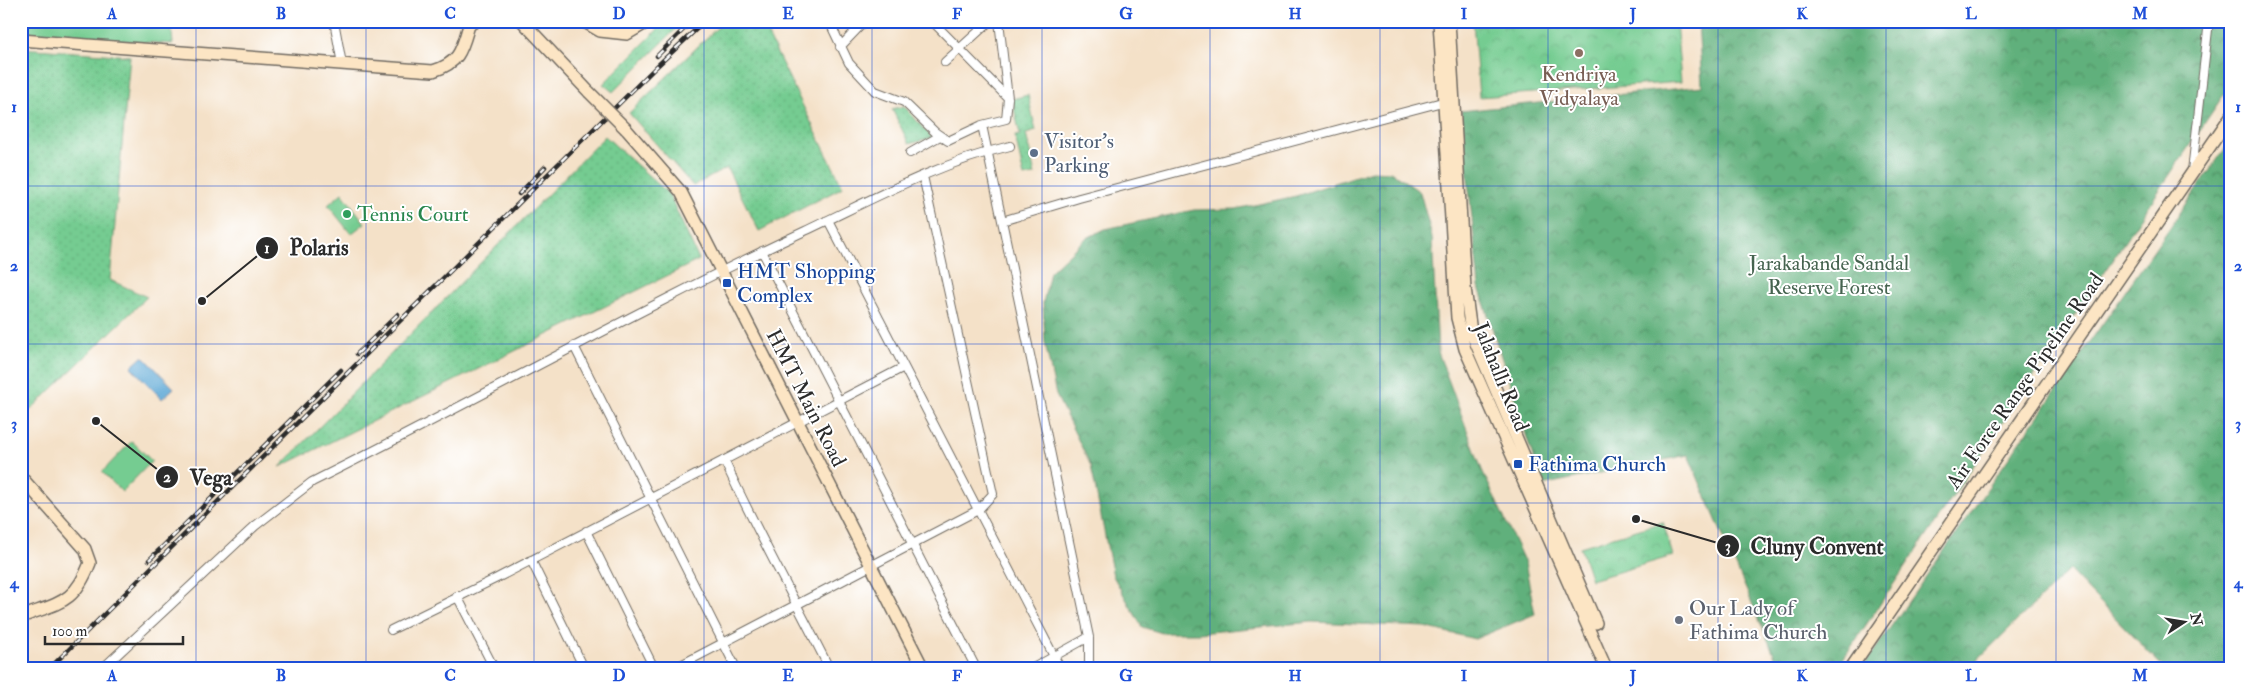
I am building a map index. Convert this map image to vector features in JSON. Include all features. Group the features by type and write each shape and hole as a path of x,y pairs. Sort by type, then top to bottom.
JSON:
{"street":[{"path":"334,21 342,64"},
{"name":"HMT Main Road","path":"522,21 626,129 681,192 923,668"},
{"path":"584,21 600,32 627,34 649,21"},
{"path":"829,21 849,63 875,91 904,102 940,136 948,141 982,124 1006,119 1008,98 999,21"},
{"path":"840,47 865,21"},
{"path":"932,21 1008,98"},
{"path":"945,62 990,21"},
{"name":"Jalahalli Road","path":"1439,21 1449,100 1457,318 1465,349 1496,404 1606,668"},
{"path":"1002,221 1079,198 1449,100 1449,21"},
{"path":"2192,172 2209,21"},
{"path":"21,40 434,71 448,67 460,54 470,23"},
{"name":"Air Force Range Pipeline Road","path":"1850,668 2231,116"},
{"path":"982,124 1089,637 1089,668"},
{"path":"910,152 940,136"},
{"path":"103,668 255,526 312,482 721,270 923,176 988,151 1010,146"},
{"path":"675,668 978,510 993,494 923,176"},
{"path":"828,220 1060,668"},
{"path":"762,251 976,668"},
{"path":"574,346 736,668"},
{"path":"391,630 586,532 904,367"},
{"path":"1496,404 1614,668"},
{"path":"724,460 751,519 829,668"},
{"path":"21,477 85,549 90,563 77,591 66,600 21,617"},
{"path":"586,532 654,668"},
{"path":"531,560 584,668"},
{"path":"457,596 494,668"},
{"path":"1033,668 1089,637"}],"green space":[{"path":"21,21 171,21 173,44 21,34"},
{"path":"666,21 684,21 613,92 603,84"},
{"path":"724,21 761,21 843,187 759,231 727,168 693,186 629,113"},
{"name":"Kendriya Vidyalaya","path":"1473,21 1676,21 1681,82 1479,97"},
{"name":"Jarakabande Sandal Reserve Forest","path":"1698,21 2231,21 2231,84 1837,668 1780,668 1688,455 1542,485 1479,287 1461,111 1702,86"},
{"path":"21,48 130,56 110,280 147,297 21,419"},
{"path":"1028,95 1036,131 1026,134 1035,175 1024,177 1015,136 1020,135 1012,99"},
{"path":"904,106 932,138 909,144 892,109"},
{"path":"605,136 669,194 699,260 280,467"},
{"path":"2231,140 2231,668 2164,668 2069,570 1969,668 1862,668"},
{"path":"1371,171 1392,172 1420,192 1432,237 1438,352 1482,470 1525,563 1535,614 1475,639 1424,627 1312,622 1199,633 1162,633 1142,627 1113,576 1091,466 1056,395 1045,343 1043,303 1050,272 1085,239 1105,229 1194,210 1236,209 1296,196"},
{"name":"Tennis Court","path":"342,193 365,223 351,234 328,205"},
{"path":"132,441 152,461 122,492 102,472"},
{"path":"1663,522 1673,556 1591,580 1580,547"}],"water":[{"path":"143,356 174,388 162,399 131,367"}],"railway":[{"path":"657,56 692,21"},
{"path":"50,668 656,67 705,21"},
{"path":"519,194 545,167"},
{"path":"357,354 398,314"},
{"path":"149,560 341,370"}],"place":[{"name":"Kendriya Vidyalaya","path":"1579,53"},
{"name":"Visitor's Parking","path":"1034,153"},
{"name":"Tennis Court","path":"347,214"},
{"name":"HMT Shopping Complex","path":"727,283"},
{"name":"Polaris","path":"202,301"},
{"name":"Vega","path":"96,421"},
{"name":"Fathima Church","path":"1518,464"},
{"name":"Cluny Convent","path":"1636,519"},
{"name":"Our Lady of Fathima Church","path":"1679,620"}]}
